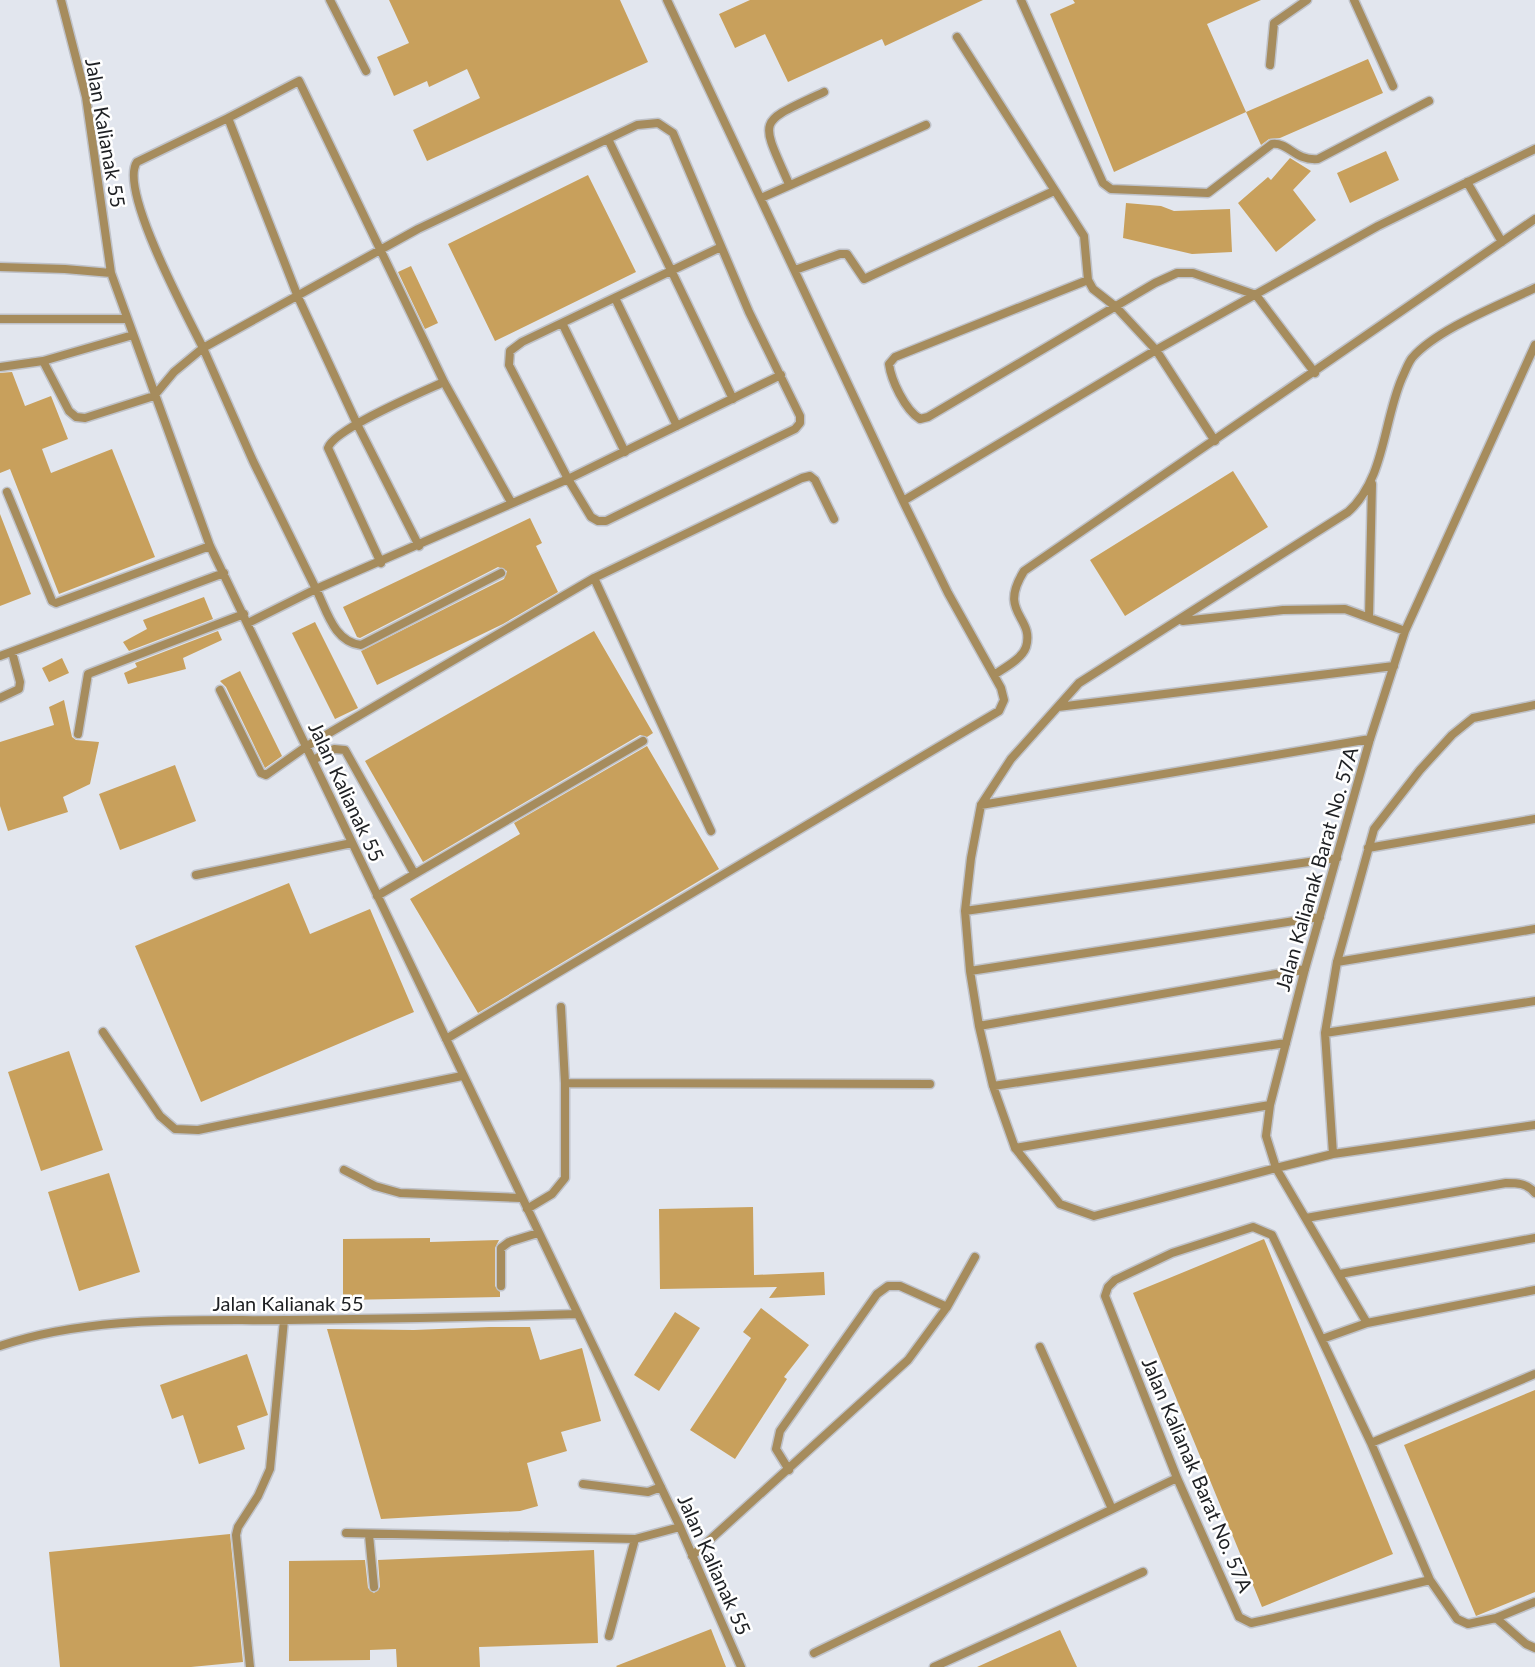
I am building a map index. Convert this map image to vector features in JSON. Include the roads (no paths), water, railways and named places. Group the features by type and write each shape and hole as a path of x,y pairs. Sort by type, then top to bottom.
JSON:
{"lane":[{"name":"Jalan Kalianak 55","path":"62,0 86,97 111,273 210,546 680,1527 741,1667"},
{"path":"330,0 366,71"},
{"path":"446,1039 999,711 1004,700 1001,688 948,593 903,501 667,0"},
{"path":"1021,0 1103,183 1111,189 1208,193 1272,144 1281,143 1301,158 1318,159 1429,101"},
{"path":"1270,65 1274,22 1307,0"},
{"path":"1354,0 1393,86"},
{"path":"957,37 1084,237 1088,280 1093,289 1116,306 1156,350 1215,441"},
{"path":"501,573 361,645 349,644 340,638 253,461 203,348 149,235 132,172 137,162 299,81 444,382 511,502"},
{"path":"789,184 767,135 769,124 775,115 824,92"},
{"path":"228,118 298,297 357,424 419,546"},
{"path":"43,361 69,411 76,417 85,418 154,396 174,372 203,348 381,250 637,125 658,123 673,133 721,247 800,416 800,423 795,429 606,520 598,521 591,517 568,479 509,365 510,351 562,323 721,247"},
{"path":"761,198 926,125"},
{"path":"608,139 733,399"},
{"path":"903,501 1156,350 1378,226 1535,148"},
{"path":"1467,182 1502,242"},
{"path":"795,270 840,254 847,254 864,279 1054,191"},
{"path":"994,675 1019,657 1026,647 1025,628 1012,602 1016,584 1024,572 1535,219"},
{"path":"0,267 111,273"},
{"path":"1088,280 895,357 889,364 890,373 913,415 920,419 928,417 1160,280 1177,273 1193,273 1256,295 1315,373"},
{"path":"1369,617 1372,481 1396,392 1411,359 1438,337 1535,288"},
{"path":"615,298 677,426"},
{"path":"0,319 127,319"},
{"path":"562,323 625,452"},
{"path":"0,367 43,361 133,335"},
{"name":"Jalan Kalianak Barat No. 57A","path":"1367,1323 1276,1168 1266,1136 1270,1105 1305,969 1370,740 1405,631 1535,345"},
{"path":"248,623 316,589 568,479 781,375"},
{"path":"381,562 328,448 330,441 357,424 444,382"},
{"path":"220,690 263,775 307,746 594,578 802,478 810,476 815,480 834,519"},
{"path":"1372,481 1362,499 1348,512 1180,621 1079,683 1011,759 981,805 971,858 965,911 970,971 979,1026 993,1086 1015,1148 1060,1204 1094,1216 1333,1154 1535,1125"},
{"path":"7,492 52,601 56,603 210,546"},
{"path":"0,656 224,573"},
{"path":"594,578 711,831"},
{"path":"1180,621 1282,610 1345,609 1405,631"},
{"path":"78,734 88,674 244,614"},
{"path":"0,698 19,689 20,682 12,652"},
{"path":"1058,707 1394,666"},
{"path":"1333,1154 1325,1033 1337,962 1374,829 1452,735 1473,718 1535,705"},
{"path":"981,805 1370,740"},
{"path":"376,896 643,741"},
{"path":"313,760 334,749 345,750 414,873"},
{"path":"1368,848 1535,819"},
{"path":"196,875 352,843"},
{"path":"965,911 1337,858"},
{"path":"970,971 1320,918"},
{"path":"1337,962 1535,929"},
{"path":"979,1026 1305,969"},
{"path":"1325,1033 1535,1001"},
{"path":"527,1209 552,1194 565,1178 565,1083 561,1007"},
{"path":"103,1032 160,1116 175,1129 198,1130 462,1076"},
{"path":"993,1086 1286,1043"},
{"path":"565,1083 930,1084"},
{"path":"1015,1148 1270,1105"},
{"path":"344,1170 375,1186 400,1192 521,1198"},
{"path":"1306,1218 1506,1183 1519,1183 1531,1188 1535,1193"},
{"name":"Jalan Kalianak Barat No. 57A","path":"1322,1339 1272,1235 1253,1227 1172,1253 1115,1280 1108,1287 1105,1296 1177,1478 1239,1617 1251,1623 1430,1580"},
{"path":"501,1286 501,1248 509,1242 538,1233"},
{"path":"1340,1274 1535,1238"},
{"path":"693,1556 908,1360 947,1307 975,1257"},
{"path":"789,1470 776,1449 780,1431 877,1294 888,1286 900,1286 947,1307"},
{"path":"1535,1290 1367,1323 1322,1339 1371,1443 1430,1580 1457,1619 1468,1624 1496,1618 1535,1602"},
{"name":"Jalan Kalianak 55","path":"0,1346 37,1334 96,1326 170,1321 578,1314"},
{"path":"250,1667 236,1535 237,1527 258,1496 270,1468 284,1320"},
{"path":"1040,1347 1112,1509"},
{"path":"1371,1443 1535,1374"},
{"path":"814,1653 1177,1478"},
{"path":"583,1484 648,1492 661,1487"},
{"path":"346,1533 635,1539 680,1527"},
{"path":"369,1535 374,1587"},
{"path":"609,1636 635,1539"},
{"path":"934,1667 1143,1572"},
{"path":"1496,1618 1526,1644 1535,1648"}]}
